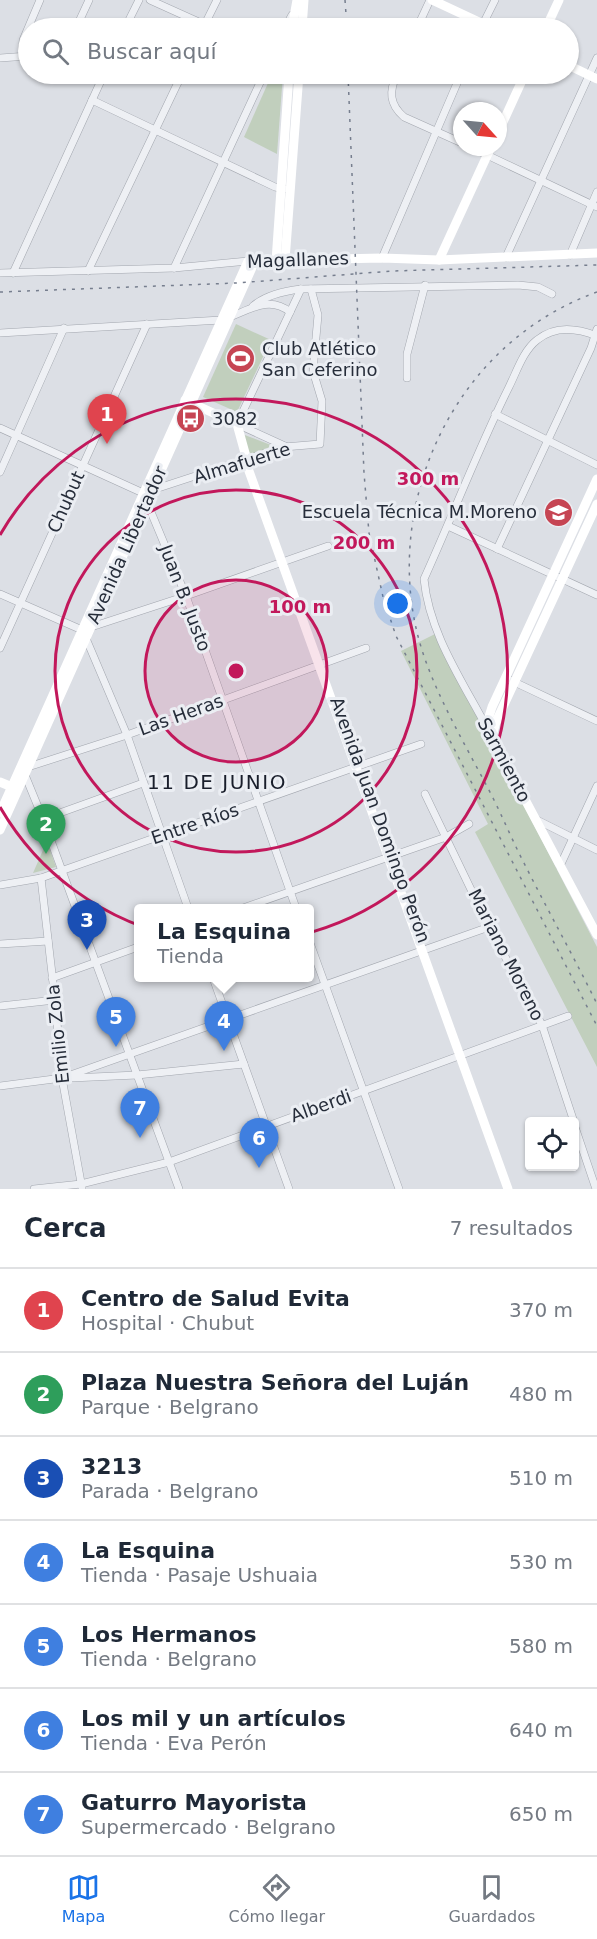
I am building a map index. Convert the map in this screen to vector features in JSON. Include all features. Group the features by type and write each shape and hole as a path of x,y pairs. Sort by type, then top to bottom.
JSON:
{"main road":[{"path":"293,18 295,0"},
{"path":"303,18 304,0"},
{"path":"431,0 467,18"},
{"path":"551,18 559,0"},
{"path":"579,70 593,77"},
{"path":"286,189 289,84"},
{"path":"281,260 298,84"},
{"path":"507,113 520,84"},
{"path":"439,260 487,156"},
{"name":"Magallanes","path":"251,261 382,258 439,260 597,253"},
{"name":"Avenida Libertador","path":"0,830 15,788 251,261"},
{"path":"188,401 237,424"},
{"name":"Avenida Juan Domingo Perón","path":"237,424 424,950 513,1189"},
{"path":"486,726 487,717 509,680 557,577 597,479"},
{"path":"557,577 597,504"},
{"name":"Avenida Libertador","path":"0,813 27,771 86,632"},
{"path":"492,736 509,680"},
{"name":"Sarmiento","path":"486,726 597,935"},
{"path":"0,782 15,788"},
{"name":"Avenida Juan Domingo Perón","path":"462,1055 508,1189"}],"street":[{"path":"32,18 40,0"},
{"path":"81,18 89,0"},
{"path":"130,18 139,0"},
{"path":"150,0 188,18"},
{"path":"210,18 217,0"},
{"path":"422,18 431,0"},
{"path":"488,18 495,0"},
{"path":"290,18 294,11"},
{"path":"0,58 18,57"},
{"path":"506,257 540,180 593,77 597,58"},
{"path":"13,273 99,84"},
{"path":"88,271 177,84"},
{"path":"174,268 259,84"},
{"path":"394,84 391,95 393,104 404,117 453,139"},
{"path":"382,258 456,84"},
{"path":"92,100 286,189"},
{"path":"498,156 540,180 594,205"},
{"path":"570,255 594,205 597,192"},
{"name":"Magallanes","path":"0,273 174,268 251,261"},
{"path":"407,378 407,354 425,285"},
{"path":"0,333 225,319 253,306 260,300 286,291 301,289 519,285 538,287 552,294"},
{"path":"286,447 237,424 301,289"},
{"name":"Almafuerte","path":"147,495 247,457 286,447 320,444 322,401 313,371 318,315 311,289"},
{"path":"253,306 271,304 284,307 290,312"},
{"name":"Chubut","path":"0,648 147,324"},
{"path":"0,472 64,328"},
{"path":"497,549 596,334 577,329 563,329 546,334 535,341 526,352 495,414 448,526 497,549 557,577 597,595"},
{"path":"495,414 597,465"},
{"path":"0,428 147,495"},
{"name":"Juan B. Justo","path":"147,495 186,596 295,904"},
{"name":"Sarmiento","path":"448,526 424,579 426,598 438,635 486,726"},
{"path":"0,594 86,632 328,546"},
{"path":"86,632 127,735 186,904"},
{"name":"Las Heras","path":"27,771 366,648"},
{"path":"509,680 597,721"},
{"name":"Entre Ríos","path":"0,885 41,879 421,744"},
{"path":"27,771 179,1189"},
{"path":"43,819 143,783"},
{"path":"560,866 597,786"},
{"path":"15,788 35,797"},
{"name":"Mariano Moreno","path":"425,794 489,927 542,1025 572,1117"},
{"path":"537,820 597,850"},
{"path":"257,904 446,837 469,824"},
{"name":"Emilio Zola","path":"41,879 62,1078 82,1187"},
{"path":"62,1078 489,927"},
{"path":"0,944 48,941"},
{"path":"52,978 134,949"},
{"path":"314,957 399,1189"},
{"path":"215,982 289,1189"},
{"path":"0,1006 55,1000"},
{"name":"Alberdi","path":"34,1189 82,1187 170,1162 568,1016"},
{"path":"0,1086 62,1078 137,1075 244,1064"},
{"name":"Mariano Moreno","path":"579,1138 596,1189"}],"green space":[{"path":"268,84 282,84 277,154 244,137"},
{"name":"Club Atlético San Ceferino","path":"236,324 271,340 237,412 203,397"},
{"path":"242,434 276,447 252,454"},
{"path":"435,634 597,947 597,1067 475,832 488,824 401,651"},
{"path":"47,841 56,867 33,873"}],"railway":[{"path":"345,0 346,18"},
{"path":"348,84 364,473 369,533 383,597 396,636 597,1026"},
{"path":"0,292 237,283 392,271 597,265"},
{"path":"597,292 555,311 518,336 485,367 471,384 441,432 428,463 418,495 409,561 416,627 432,677 597,1004"}],"place":[{"name":"Club Atlético San Ceferino","path":"241,359"},
{"name":"3082","path":"191,419"},
{"name":"Centro de Salud Evita","path":"107,444"},
{"name":"Escuela Técnica M.Moreno","path":"558,512"},
{"name":"Plaza Nuestra Señora del Luján","path":"46,854"},
{"name":"3213","path":"87,950"},
{"name":"Los Hermanos","path":"116,1047"},
{"name":"La Esquina","path":"224,1051"},
{"name":"Gaturro Mayorista","path":"140,1138"},
{"name":"Los mil y un artículos","path":"259,1168"}],"district":[{"name":"11 DE JUNIO","path":"217,782"}]}
